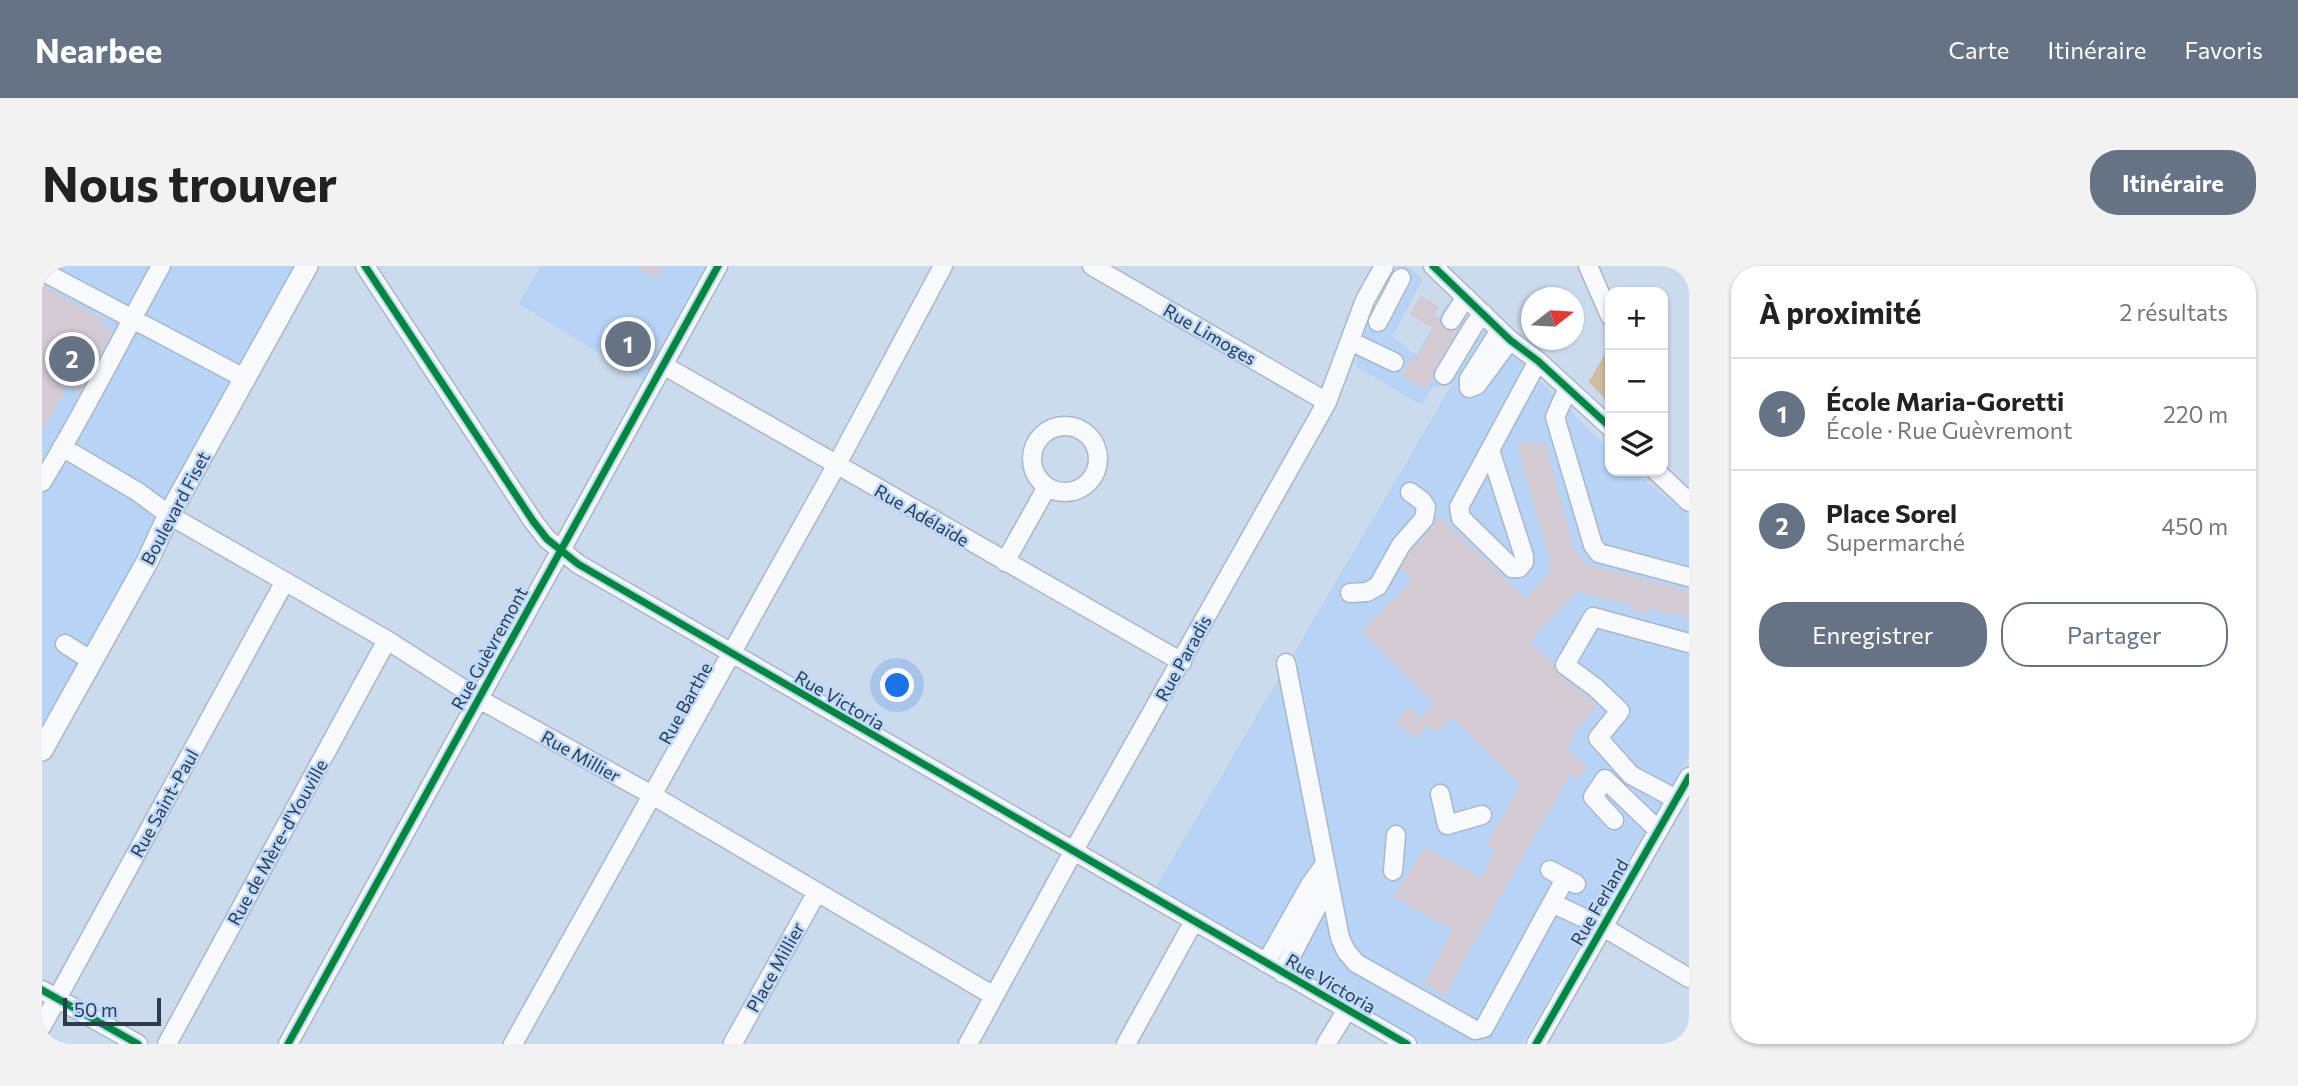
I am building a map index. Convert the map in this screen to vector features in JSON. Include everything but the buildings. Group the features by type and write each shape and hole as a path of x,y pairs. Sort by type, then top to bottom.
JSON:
{"main road":[{"name":"Boulevard Fiset","path":"42,750 307,266"}],"street":[{"path":"42,482 118,349 132,317 161,266"},
{"name":"Rue Victoria","path":"365,266 533,521 560,551 731,654 1407,1044"},
{"name":"Rue Guèvremont","path":"288,1044 718,266"},
{"name":"Rue Barthe","path":"513,1044 836,466 943,266"},
{"name":"Rue Limoges","path":"1092,266 1327,401"},
{"name":"Rue Paradis","path":"968,1044 1327,401 1365,300 1384,266"},
{"path":"1433,266 1505,335 1538,361 1605,422"},
{"path":"1588,266 1605,305"},
{"path":"42,271 244,378"},
{"path":"1365,300 1381,316 1401,278"},
{"path":"1451,320 1466,298"},
{"path":"1444,375 1474,325 1484,314"},
{"path":"1350,341 1394,362"},
{"path":"1490,450 1524,556 1524,562 1519,568 1512,568 1461,518 1459,508 1490,450 1538,361"},
{"name":"Rue Adélaïde","path":"663,366 1182,662"},
{"path":"1568,388 1555,417 1593,545 1599,553 1689,577"},
{"name":"Rue Millier","path":"62,447 138,492 169,515 387,640 479,699 652,794 994,996"},
{"path":"1661,476 1689,502"},
{"path":"1005,562 1047,487"},
{"path":"1350,593 1367,592 1378,586 1401,545 1424,519 1426,507 1410,492"},
{"name":"Rue Saint-Paul","path":"42,1026 49,994 285,581"},
{"path":"1682,788 1654,777 1612,753 1598,738 1620,711 1597,688 1565,665 1593,617 1689,643"},
{"name":"Rue de Mère-d'Youville","path":"166,1044 387,640"},
{"path":"65,644 92,661"},
{"path":"1286,663 1325,864 1326,888 1340,938 1356,964 1475,1030 1484,1028 1560,886 1603,927 1689,978"},
{"path":"1614,820 1593,797 1605,779 1658,830"},
{"name":"Rue Ferland","path":"1536,1044 1682,788"},
{"path":"1440,794 1447,825 1482,815"},
{"path":"1393,871 1396,835"},
{"path":"1275,968 1310,885 1325,864"},
{"path":"1275,968 1312,904 1326,888"},
{"name":"Place Millier","path":"727,1044 817,892"},
{"path":"1126,1044 1194,921"},
{"path":"49,994 138,1044"},
{"path":"1326,1044 1347,1010"}],"shaded area":[{"path":"42,266 307,266 42,737"},
{"path":"540,266 715,266 650,384 519,304"},
{"path":"1398,266 1408,266 1423,280 1392,336 1416,355 1447,303 1481,335 1486,327 1605,445 1605,476 1639,476 1689,516 1689,756 1522,1044 1422,1044 1154,890 1453,383 1432,388 1422,405 1355,366 1367,324"},
{"path":"1605,354 1605,399 1589,382"}],"cycle path":[{"path":"365,266 533,521 547,539 578,564 1407,1044"},
{"path":"288,1044 718,266"},
{"path":"1433,266 1510,340 1538,361 1605,422"},
{"path":"1536,1044 1689,777"},
{"path":"42,990 138,1044"}],"place":[{"name":"École Maria-Goretti","path":"628,344"},
{"name":"Place Sorel","path":"72,359"}]}
